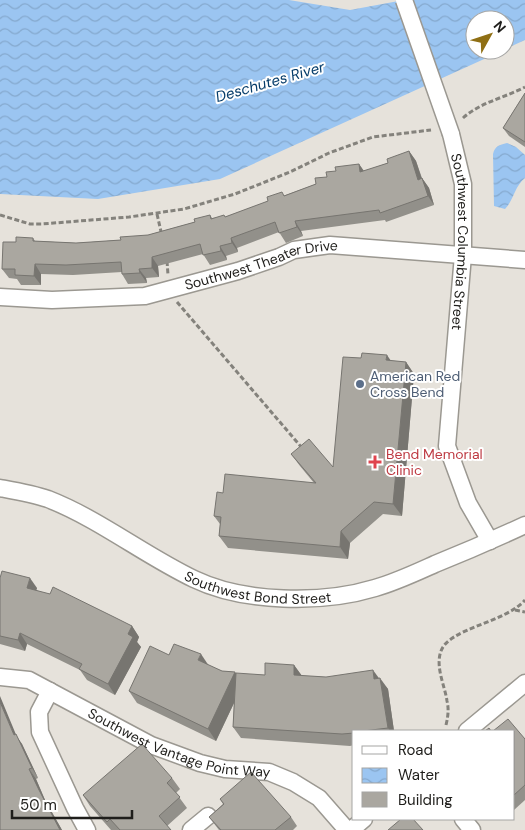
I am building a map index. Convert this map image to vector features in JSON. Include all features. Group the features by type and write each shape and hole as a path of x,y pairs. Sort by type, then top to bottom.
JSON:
{"street":[{"name":"Southwest Columbia Street","path":"404,0 451,134 462,184 463,256 447,446 468,503 490,541"},
{"name":"Southwest Theater Drive","path":"0,297 88,300 145,296 238,271 294,250 330,245 525,260"},
{"name":"Southwest Bond Street","path":"0,488 46,499 74,510 195,580 229,591 258,597 290,599 329,597 374,588 410,575 525,525"},
{"name":"Southwest Vantage Point Way","path":"0,677 29,680 152,745 200,763 225,769 269,772 293,782 319,798 349,830"},
{"path":"468,730 525,683"},
{"path":"50,691 38,712 40,732 87,830"},
{"path":"349,830 363,820"},
{"path":"464,820 472,830"}],"path":[{"path":"463,118 472,110 525,87"},
{"path":"0,215 30,224 42,224 157,214 184,209 235,194 290,172 329,153 373,137 431,130"},
{"path":"157,214 163,243"},
{"path":"165,252 169,271 166,290 306,452"},
{"path":"446,724 448,702 439,664 440,652 446,642 455,635 498,619 515,610 525,600"},
{"path":"515,610 525,612"}],"water":[{"name":"Deschutes River","path":"0,0 289,0 350,10 404,0 525,0 525,40 515,44 515,10 465,10 465,60 482,60 220,179 98,199 0,194"},
{"path":"507,143 516,147 525,155 525,178 518,185 505,209 494,206 493,154 498,146"}],"building":[{"path":"525,93 525,142 503,128"},
{"path":"409,151 418,180 422,178 428,196 380,213 379,210 295,221 297,227 279,233 275,222 231,238 232,243 220,246 221,251 203,255 200,244 152,257 152,268 139,269 140,273 122,274 121,262 66,265 35,264 34,276 15,275 15,269 2,269 3,242 16,242 16,237 33,238 33,241 76,243 121,240 120,237 148,235 195,222 194,219 210,215 211,219 224,215 225,217 268,201 267,197 282,192 284,196 316,184 315,178 327,177 326,172 336,171 335,167 359,164 360,172 388,163 387,159"},
{"name":"Bend Memorial Clinic","path":"362,353 387,355 386,360 406,362 393,504 374,502 341,531 340,547 219,536 221,517 214,516 217,492 223,493 225,474 316,483 291,454 309,439 333,467 343,357 361,358"},
{"path":"2,571 30,578 27,588 50,594 53,587 132,626 128,634 133,637 108,684 79,669 82,664 20,633 18,640 0,636 0,578"},
{"path":"174,644 201,654 198,660 222,671 235,672 208,729 129,691 150,646 169,655"},
{"path":"265,663 294,665 294,675 326,677 373,670 374,679 380,678 388,728 352,730 352,733 342,734 233,727 236,673 265,675"},
{"path":"0,702 14,735 16,734 32,768 29,769 60,830 0,830"},
{"path":"508,719 525,739 525,785 515,794 515,730 494,730"},
{"path":"142,744 172,778 167,783 180,797 159,816 171,830 120,830 110,819 107,822 83,795"},
{"path":"251,772 291,817 275,830 221,830 209,817 224,804 220,799"},
{"path":"400,820 414,820 423,830 388,830"}],"place":[{"name":"American Red Cross Bend","path":"360,384"},
{"name":"Bend Memorial Clinic","path":"375,462"}]}
